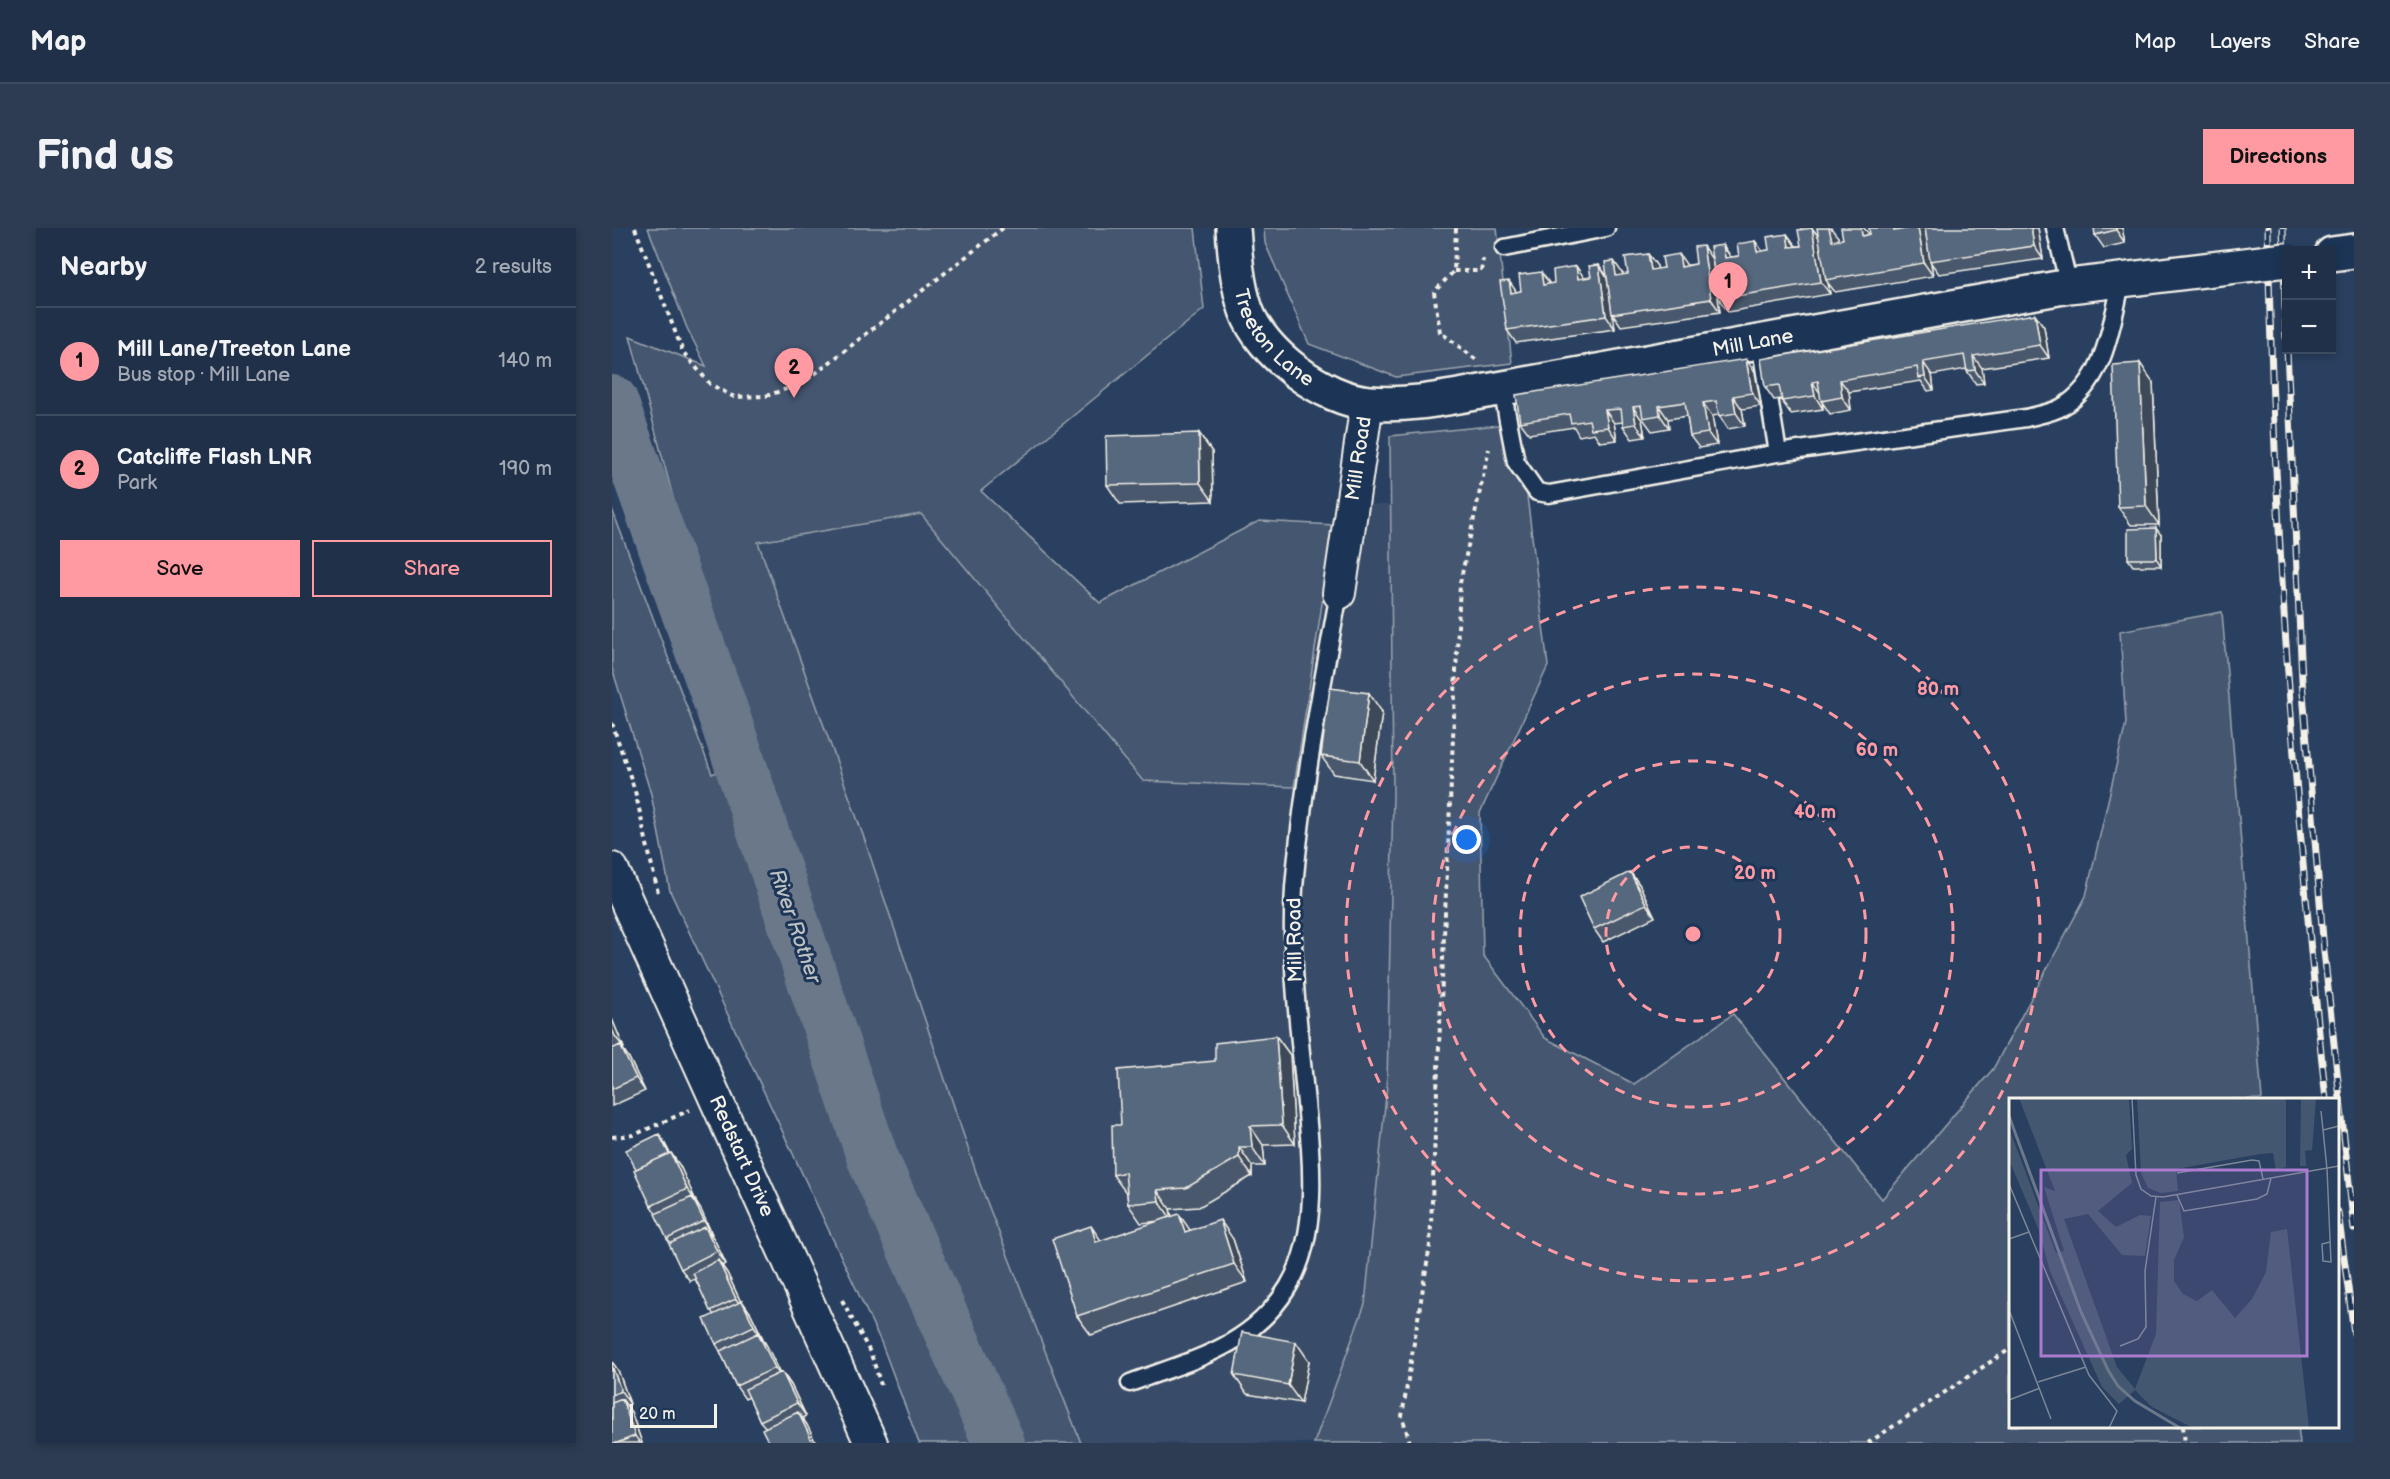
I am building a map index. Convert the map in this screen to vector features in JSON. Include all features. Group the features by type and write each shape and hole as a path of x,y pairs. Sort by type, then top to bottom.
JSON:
{"main road":[{"name":"Treeton Lane","path":"1233,228 1235,261 1246,311 1269,348 1301,375 1330,393 1367,404"},
{"path":"2336,253 2354,251"},
{"name":"Mill Lane","path":"1367,404 1410,404 1502,389 2069,286 2282,260"}],"street":[{"name":"Mill Road","path":"1339,593 1367,404"},
{"name":"Redstart Drive","path":"612,868 871,1443"}],"lane":[{"path":"1504,248 1606,228"},
{"path":"2055,228 2069,286"},
{"path":"1502,389 1516,462 1537,492 1549,494 1778,453 2026,418 2061,408 2091,381 2105,351 2130,279"},
{"path":"1760,342 1778,453"},
{"name":"Mill Road","path":"1130,1383 1225,1347 1249,1333 1272,1312 1290,1284 1301,1254 1310,1208 1310,1158 1292,944 1294,888 1310,747 1339,593"}],"path":[{"path":"635,228 683,352 710,384 734,397 766,396 803,383 1003,228"},
{"path":"1456,228 1454,271 1434,292 1440,332 1479,362 1502,389"},
{"path":"1454,271 1481,271 1484,252 1504,248"},
{"path":"1410,1443 1402,1416 1430,1245 1460,583 1490,443"},
{"path":"612,1137 634,1135 715,1098"},
{"path":"1868,1443 2009,1349"},
{"path":"2183,1428 2185,1443"}],"shaded area":[{"path":"648,228 1195,228 1204,309 981,491 1100,603 1259,521 1334,525 1294,787 1143,781 921,514 758,542 863,835 980,1184 1081,1443 919,1443 881,1342 670,891 651,794 612,668 612,509 712,774 763,753 674,501 630,336 706,366 687,328"},
{"path":"1264,228 1497,228 1512,363 1396,377 1309,344 1265,243"},
{"path":"1518,423 1548,666 1480,813 1483,955 1545,1038 1634,1084 1733,1014 1882,1199 1993,1069 2086,896 2126,723 2120,631 2222,612 2262,1098 2009,1098 2009,1428 2298,1428 2300,1443 1314,1443 1365,1304 1387,1085 1393,794 1390,436"},
{"path":"1337,504 1390,505 1393,794 1387,1085 1365,1304 1314,1443 1081,1443 980,1184 863,835 758,542 921,514 1142,781 1294,787"}],"building":[{"path":"1812,228 1821,282 1719,299 1710,247 1723,245 1725,258 1739,256 1737,244 1755,241 1757,252 1769,250 1767,237 1787,234 1789,247 1801,246 1798,230"},
{"path":"1817,228 1829,228 1832,241 1843,239 1841,228 1861,228 1862,236 1870,234 1869,228 1894,228 1894,231 1918,228 1924,263 1826,280"},
{"path":"1925,228 2031,228 2034,246 1930,261"},
{"path":"2094,228 2116,228 2116,230 2095,235"},
{"path":"1703,246 1711,299 1612,314 1605,262 1614,261 1616,276 1628,274 1625,257 1648,254 1651,270 1664,268 1662,257 1679,254 1681,267 1696,264 1694,247"},
{"path":"1599,265 1606,316 1507,330 1500,282 1509,281 1511,293 1521,291 1519,275 1541,272 1543,285 1554,283 1553,270 1576,266 1578,279 1591,277 1589,266"},
{"path":"2035,314 2040,345 1973,356 1975,370 1967,371 1964,355 1923,362 1925,377 1919,378 1917,367 1840,380 1842,397 1821,401 1818,381 1812,382 1815,396 1782,401 1779,385 1765,387 1761,359"},
{"path":"1746,359 1752,393 1733,396 1736,413 1719,416 1716,401 1703,403 1708,433 1690,436 1685,402 1659,406 1660,415 1643,418 1641,406 1633,407 1636,424 1623,426 1621,409 1605,410 1608,427 1591,429 1589,420 1571,423 1569,414 1520,422 1516,395"},
{"path":"2140,363 2146,506 2118,507 2113,365"},
{"path":"1199,433 1200,483 1107,485 1106,436"},
{"path":"2156,528 2157,559 2128,559 2128,529"},
{"path":"1330,688 1369,693 1360,761 1321,756"},
{"path":"1630,872 1646,904 1594,929 1579,897"},
{"path":"1276,1036 1282,1125 1250,1126 1252,1147 1239,1147 1239,1157 1186,1188 1157,1190 1159,1201 1128,1204 1125,1172 1113,1175 1112,1125 1121,1125 1118,1070 1215,1061 1215,1043"},
{"path":"620,1045 636,1078 612,1089 612,1049"},
{"path":"659,1134 669,1154 636,1169 626,1150"},
{"path":"671,1153 687,1189 651,1206 634,1170"},
{"path":"692,1197 704,1221 667,1239 655,1214"},
{"path":"1179,1214 1185,1232 1220,1220 1234,1264 1077,1316 1052,1239 1091,1226 1096,1242"},
{"path":"705,1227 717,1251 681,1269 669,1244"},
{"path":"718,1260 736,1299 710,1311 693,1273"},
{"path":"742,1301 754,1326 716,1344 704,1319"},
{"path":"1242,1332 1296,1342 1288,1385 1234,1375"},
{"path":"758,1333 775,1368 736,1386 720,1351"},
{"path":"612,1366 621,1391 612,1395"},
{"path":"782,1372 797,1403 760,1421 745,1389"},
{"path":"622,1399 635,1436 612,1443 612,1403"},
{"path":"798,1412 813,1443 769,1443 762,1429"}],"waterway":[{"name":"River Rother","path":"612,401 721,707 873,1159 999,1443"}],"railway":[{"path":"2268,228 2275,446 2287,664 2326,1098"},
{"path":"2283,228 2285,300"},
{"path":"2287,354 2302,680 2324,951 2354,1229"},
{"path":"2339,1220 2354,1333"}],"place":[{"name":"Mill Lane/Treeton Lane","path":"1728,312"},
{"name":"Catcliffe Flash LNR","path":"794,398"}]}
